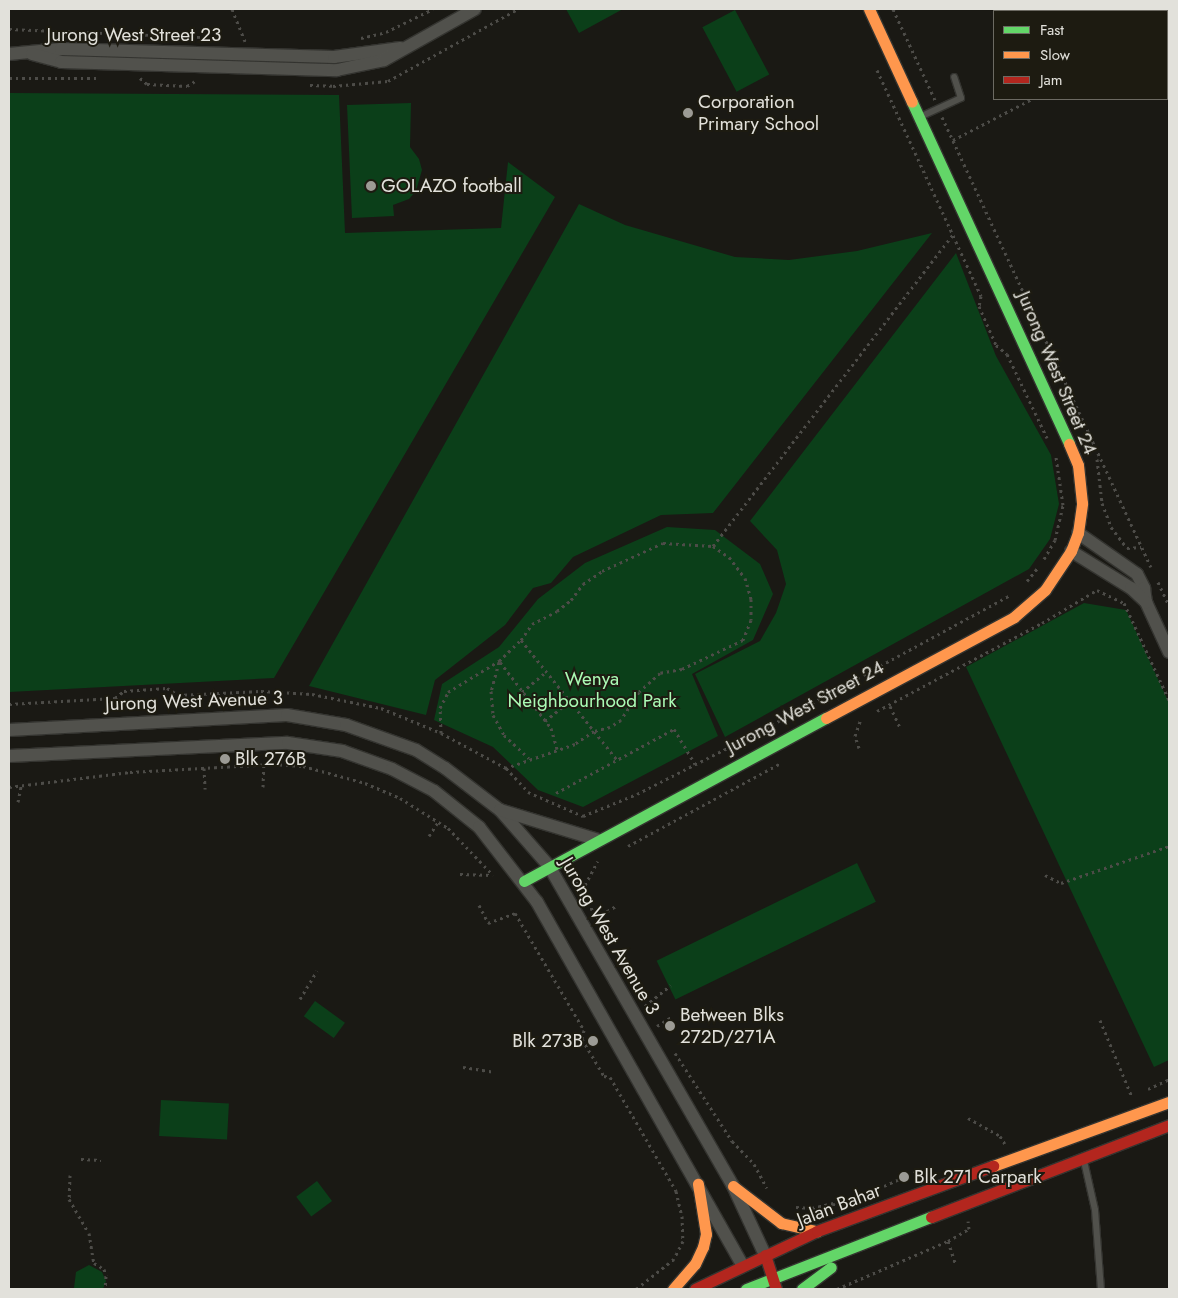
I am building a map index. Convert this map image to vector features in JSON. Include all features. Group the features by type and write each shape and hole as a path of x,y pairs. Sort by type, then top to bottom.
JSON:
{"main road":[{"name":"Jurong West Street 24","path":"524,881 1007,621 1045,590 1071,550 1078,533 1082,503 1078,465 1053,403 869,9"},
{"name":"Jalan Bahar","path":"695,1289 817,1231 1169,1102"},
{"path":"743,1266 748,1289 775,1285 866,1244 1059,1170 1169,1125"},
{"path":"1037,1151 1052,1158 1059,1170"},
{"path":"673,1289 694,1264 703,1248 706,1234 698,1184"},
{"path":"734,1186 781,1223 817,1231"},
{"path":"802,1289 813,1278 866,1244"},
{"name":"Jurong West Avenue 3","path":"765,1255 775,1285"}],"street":[{"name":"Jurong West Street 23","path":"9,54 32,54 60,62 337,70 384,60 402,47 475,9"},
{"path":"1078,533 1132,568 1144,588 1146,602 1169,652"},
{"path":"1071,550 1130,588 1146,602"},
{"name":"Jurong West Avenue 3","path":"9,730 244,715 287,715 346,725 416,750 500,810 549,866 734,1186 765,1255"},
{"path":"11,757 240,743 288,743 342,751 392,769 434,791 479,827 524,881 743,1266"},
{"path":"500,810 598,840"}],"lane":[{"path":"920,117 961,98 954,77"},
{"path":"1083,1160 1095,1210 1101,1289"}],"path":[{"path":"232,9 245,40"},
{"path":"352,40 386,32 433,9"},
{"path":"893,9 1097,456 1169,606"},
{"path":"9,29 210,38"},
{"path":"236,40 254,41"},
{"path":"874,62 981,296 979,306 996,345 1007,354 1050,444"},
{"path":"953,140 1030,100"},
{"path":"713,546 952,234"},
{"path":"1022,586 1041,563 1055,540 1062,505 1061,480 1054,453"},
{"path":"1097,456 1102,503 1111,527 1127,548 1141,547"},
{"path":"441,733 440,708 448,692 499,661 521,640 532,624 557,611 572,600 583,584 617,564 663,543 713,546 729,557 745,578 751,599 751,620 743,640 682,669 660,673 640,692 621,720 594,731 575,744 529,758 506,768"},
{"path":"853,723 890,706 1080,603 1088,593 1097,590 1124,603 1169,700"},
{"path":"9,704 116,698 124,691 167,688 178,695 261,691 312,694 381,708 441,733 506,768 528,792 583,816 637,794 695,764 1016,591"},
{"path":"521,640 617,760"},
{"path":"499,661 545,721 557,749"},
{"path":"499,661 491,692 493,715 504,735 529,758"},
{"path":"522,692 546,672"},
{"path":"545,721 570,701"},
{"path":"890,706 900,727"},
{"path":"859,748 855,736 857,724 862,718"},
{"path":"556,793 674,729 695,764"},
{"path":"620,850 788,759"},
{"path":"263,787 264,764"},
{"path":"9,787 130,772 264,764 303,766 364,783 400,798 448,828 492,875 460,874"},
{"path":"204,768 205,789"},
{"path":"18,802 21,786"},
{"path":"429,836 438,822"},
{"path":"1046,874 1061,883 1169,846"},
{"path":"600,926 585,885 596,862 604,858"},
{"path":"576,883 585,885"},
{"path":"479,906 488,923 516,912 584,1030 582,1039 604,1076 610,1077 676,1191 682,1216 683,1241 674,1258 636,1289"},
{"path":"596,918 616,906"},
{"path":"300,1000 317,971"},
{"path":"645,1006 671,985"},
{"path":"641,998 649,1012"},
{"path":"657,1026 673,1016"},
{"path":"653,1019 661,1032"},
{"path":"1100,1020 1132,1098"},
{"path":"671,1047 732,1141 754,1164 772,1195"},
{"path":"463,1067 494,1072"},
{"path":"1124,1101 1169,1078"},
{"path":"968,1118 1000,1136 1006,1146"},
{"path":"998,1150 1015,1143"},
{"path":"81,1159 101,1160"},
{"path":"875,1192 918,1171 944,1166"},
{"path":"70,1175 69,1199 90,1234 94,1263 104,1269 106,1276 105,1289"},
{"path":"789,1206 812,1208 833,1203 839,1214"},
{"path":"837,1289 948,1241 969,1229 966,1222 975,1218"},
{"path":"948,1241 956,1265"}],"green space":[{"path":"566,9 623,9 579,33"},
{"path":"735,10 769,74 737,92 702,27"},
{"path":"9,93 339,95 345,233 501,228 508,162 555,197 274,678 9,692"},
{"name":"GOLAZO football","path":"411,103 410,147 419,159 422,170 416,191 409,199 393,205 394,216 352,218 347,105"},
{"path":"579,204 625,225 735,257 789,260 857,251 932,233 713,513 661,515 573,557 551,583 533,588 505,625 435,680 426,715 309,686"},
{"path":"956,253 996,356 1051,455 1059,504 1050,539 1029,569 725,737 695,674 760,641 776,613 786,584 777,550 750,521"},
{"name":"Wenya Neighbourhood Park","path":"667,527 715,530 760,564 773,594 753,640 692,674 718,736 583,807 538,790 493,747 434,720 442,684 499,647 538,599 585,563"},
{"path":"1084,603 1126,610 1169,703 1169,1060 1154,1067 966,667"},
{"path":"857,863 876,902 675,999 657,961"},
{"path":"315,1001 345,1023 334,1038 304,1016"},
{"path":"161,1100 229,1104 227,1140 159,1136"},
{"path":"317,1181 332,1201 311,1217 296,1197"},
{"path":"89,1265 102,1272 106,1281 103,1289 74,1288 76,1272"}],"traffic: fast":[{"path":"912,102 1069,444"},
{"path":"524,881 826,718"},
{"path":"746,1289 931,1217"},
{"path":"802,1289 831,1267"}],"traffic: slow":[{"path":"869,9 912,102"},
{"path":"826,718 1014,617 1045,590 1071,551 1078,533 1082,503 1078,465 1069,444"},
{"path":"993,1166 1169,1102"},
{"path":"673,1289 695,1264 703,1247 706,1234 698,1184"},
{"path":"733,1186 781,1223 817,1231"}],"traffic: jam":[{"path":"931,1217 1169,1125"},
{"path":"695,1289 817,1231 993,1166"},
{"path":"765,1255 776,1289"}],"place":[{"name":"Corporation Primary School","path":"688,113"},
{"name":"GOLAZO football","path":"371,186"},
{"name":"Blk 276B","path":"225,759"},
{"name":"Between Blks 272D/271A","path":"670,1026"},
{"name":"Blk 273B","path":"593,1041"},
{"name":"Blk 271 Carpark","path":"904,1177"}]}
